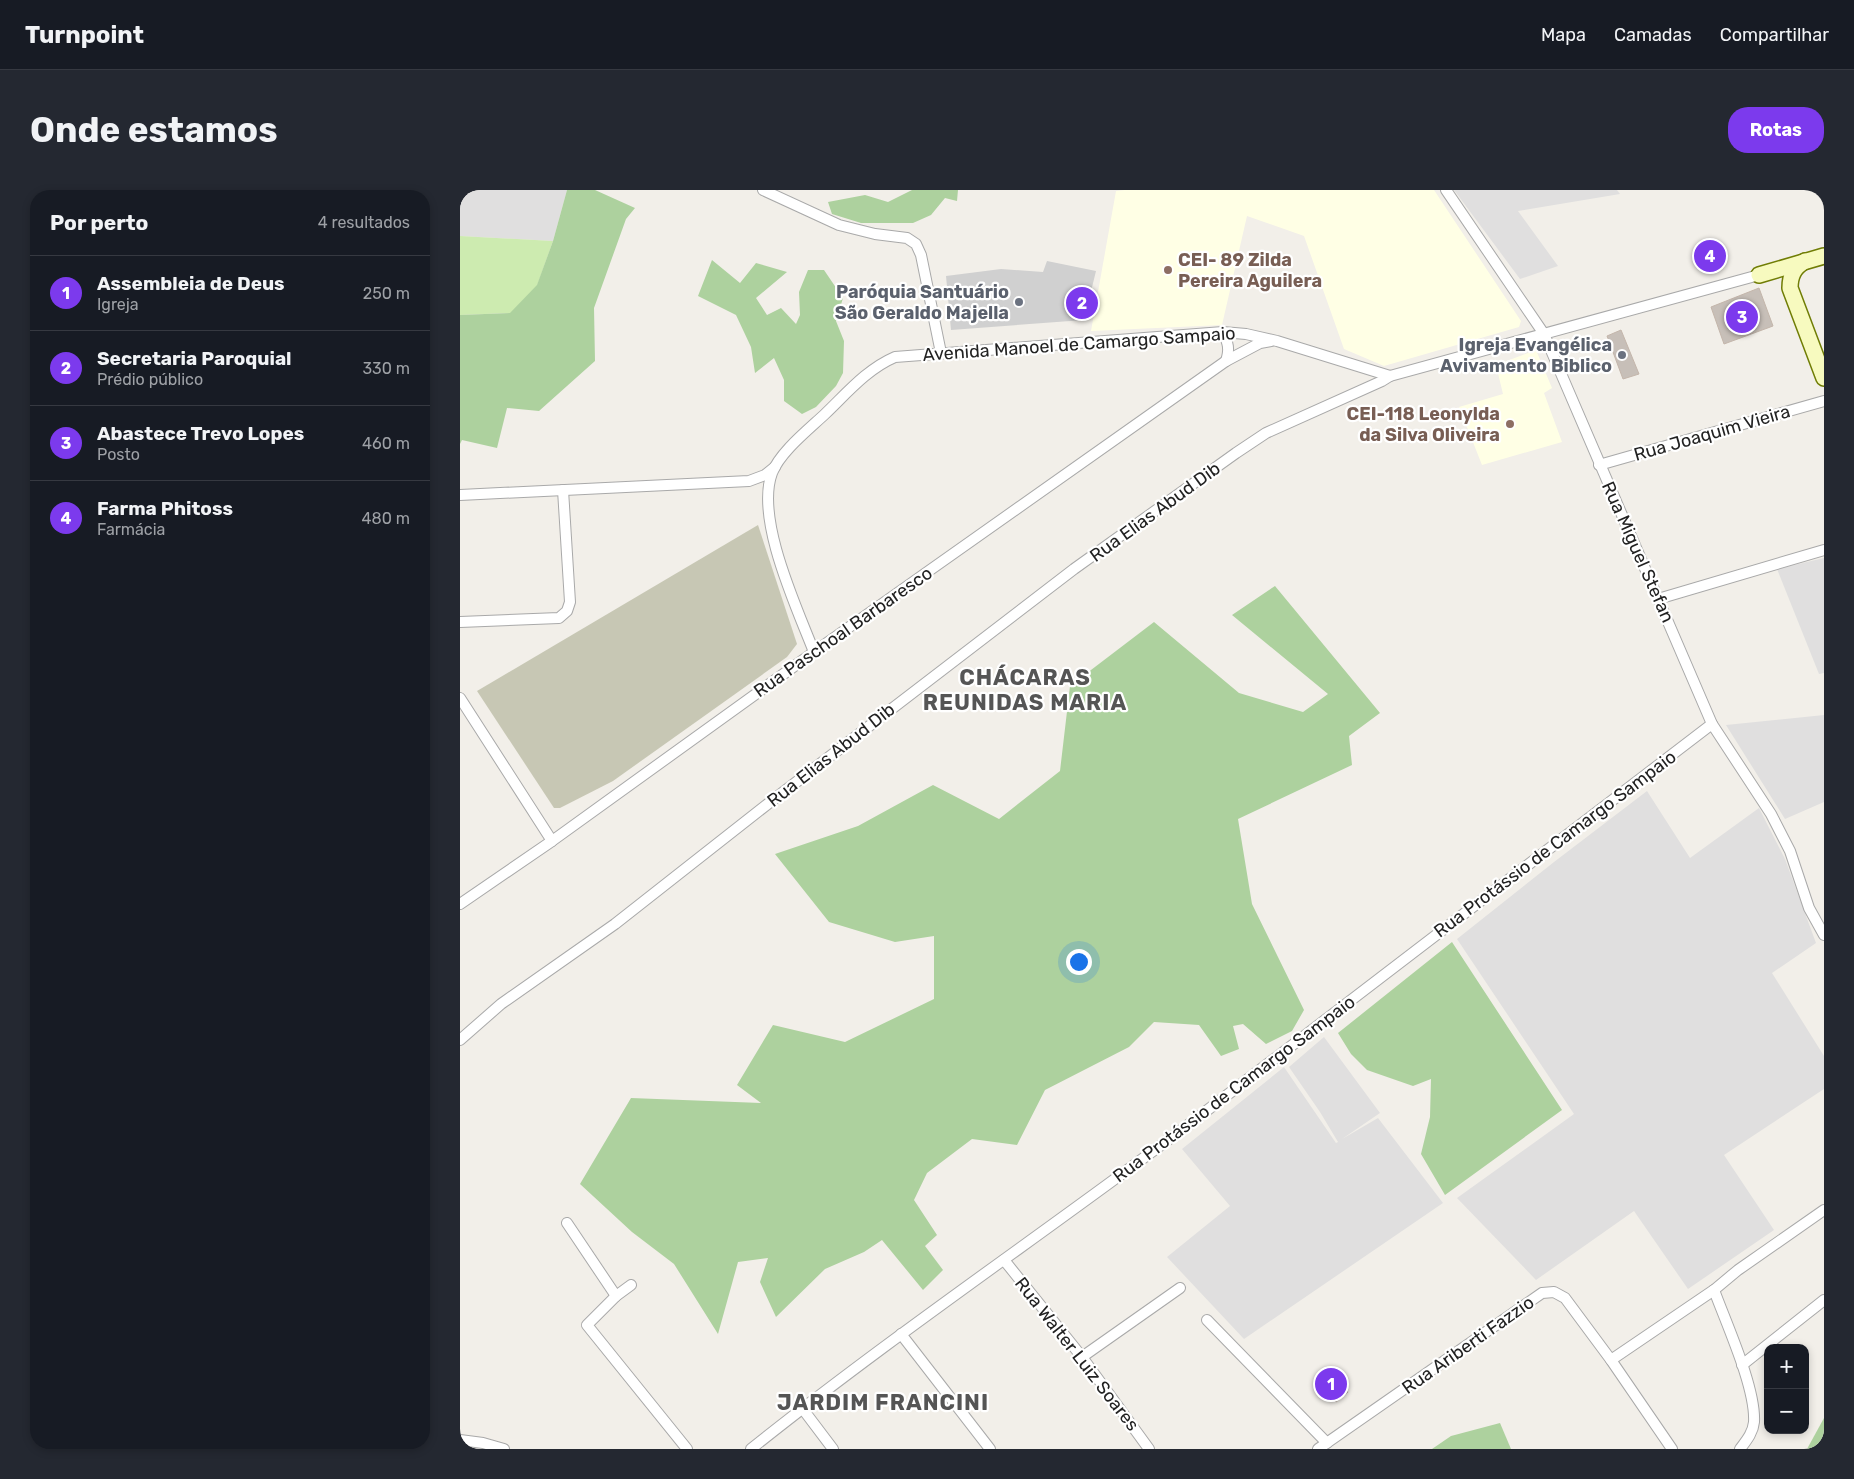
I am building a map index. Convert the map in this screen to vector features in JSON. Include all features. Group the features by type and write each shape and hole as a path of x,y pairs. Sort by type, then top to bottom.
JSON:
{"street":[{"path":"763,190 839,225 875,234 906,238 916,244 921,256 941,353"},
{"name":"Rua Miguel Stefan","path":"1446,190 1544,334 1712,724 1771,814 1790,851 1809,908 1824,935"},
{"path":"1390,376 1824,256"},
{"path":"1805,261 1793,270 1790,278 1790,288 1824,378"},
{"path":"1759,275 1776,278 1790,288"},
{"path":"1223,332 1229,346 1229,354 1226,361"},
{"name":"Avenida Manoel de Camargo Sampaio","path":"460,495 737,482 748,482 769,487 775,467 787,450 864,375 880,363 895,357 1223,332 1277,340 1390,376"},
{"name":"Rua Paschoal Barbaresco","path":"460,904 552,841 814,652 1226,361 1260,343 1277,340"},
{"name":"Rua Elias Abud Dib","path":"460,1040 501,1004 615,924 1074,569 1236,453 1266,433 1390,376"},
{"name":"Rua Joaquim Vieira","path":"1600,465 1824,401"},
{"name":"Avenida Manoel de Camargo Sampaio","path":"737,482 760,478 775,467"},
{"path":"769,487 769,521 772,536 814,652"},
{"path":"460,622 559,618 567,611 570,602 564,490"},
{"path":"1658,598 1824,550"},
{"path":"460,698 552,841"},
{"name":"Rua Protássio de Camargo Sampaio","path":"751,1449 802,1408 901,1334 1176,1134 1712,724"},
{"path":"1611,1360 1714,1290 1738,1270 1824,1210"},
{"path":"567,1223 616,1296"},
{"name":"Rua Walter Luiz Soares","path":"1004,1260 1082,1357 1149,1449"},
{"path":"631,1285 616,1296 587,1325 687,1449"},
{"path":"1082,1357 1180,1288"},
{"path":"1714,1290 1742,1365 1751,1397 1754,1423 1749,1438 1740,1449"},
{"name":"Rua Ariberti Fazzio","path":"1318,1449 1542,1293 1554,1292 1565,1298 1611,1360 1672,1449"},
{"path":"1742,1365 1824,1300"},
{"path":"1207,1320 1327,1442"},
{"path":"901,1334 990,1449"},
{"path":"802,1408 833,1449"},
{"path":"460,1440 483,1443 504,1449"}],"shaded area":[{"path":"460,190 567,190 553,241 460,236"},
{"path":"1434,190 1521,321 1519,327 1384,366 1344,349 1304,236 1247,216 1222,325 1091,331 1116,191"},
{"path":"1454,190 1617,190 1620,194 1518,211 1558,266 1520,279"},
{"name":"Paróquia Santuário São Geraldo Majella","path":"1047,261 1096,271 1084,320 951,330 946,276 1001,269 1043,272"},
{"name":"CEI-118 Leonylda da Silva Oliveira","path":"1536,350 1552,388 1544,393 1562,442 1482,465 1459,407 1503,394 1496,365"},
{"path":"758,525 797,644 787,657 613,781 560,808 554,808 477,691"},
{"path":"1824,558 1824,673 1819,674 1777,569"},
{"path":"1824,715 1824,802 1785,819 1726,725"},
{"path":"1647,791 1690,858 1759,808 1785,859 1816,943 1772,973 1824,1056 1824,1089 1724,1155 1774,1230 1688,1289 1634,1211 1536,1280 1457,1198 1574,1114 1457,939"},
{"path":"1324,1037 1380,1113 1342,1139 1378,1118 1443,1203 1244,1339 1167,1257 1230,1206 1182,1149 1284,1067 1336,1143 1338,1142 1289,1067"}],"green space":[{"path":"567,190 595,190 635,208 626,219 594,308 595,361 539,411 507,408 497,448 462,440 460,444 460,315 510,313 537,285 553,241"},
{"path":"912,190 958,190 957,201 945,198 931,215 913,223 861,223 832,214 828,202 865,195 888,202"},
{"path":"460,236 553,241 537,286 511,313 460,315"},
{"path":"712,260 740,283 756,263 787,272 756,298 767,315 781,308 796,324 800,315 799,292 808,270 824,270 843,298 836,321 844,341 843,373 836,386 816,407 802,414 784,401 784,380 774,358 755,373 751,347 736,315 698,296"},
{"path":"1275,586 1380,713 1349,736 1352,765 1238,819 1252,904 1304,1010 1292,1031 1266,1044 1243,1024 1233,1026 1239,1049 1221,1056 1199,1025 1154,1022 1129,1047 1045,1090 1017,1145 972,1139 927,1173 914,1200 937,1235 925,1246 943,1270 923,1290 882,1240 864,1252 825,1269 776,1317 760,1282 768,1258 738,1262 718,1334 674,1264 632,1232 580,1184 631,1098 761,1103 737,1085 773,1025 845,1042 934,999 934,936 895,942 829,922 775,854 858,826 933,785 999,819 1060,771 1070,686 1154,622 1239,693 1303,712 1328,694 1232,615"},
{"path":"1452,942 1562,1110 1445,1195 1421,1154 1430,1117 1431,1079 1413,1086 1367,1070 1351,1054 1338,1033"},
{"path":"1824,1418 1824,1449 1807,1449"},
{"path":"1500,1423 1511,1449 1432,1449 1451,1436"}],"building":[{"path":"1759,288 1773,326 1724,344 1711,307"},
{"name":"Igreja Evangélica Avivamento Biblico","path":"1621,330 1639,374 1623,379 1607,336"},
{"path":"1327,1367 1348,1392 1336,1402 1315,1377"}],"place":[{"name":"Farma Phitoss","path":"1710,256"},
{"name":"CEI- 89 Zilda Pereira Aguilera","path":"1168,270"},
{"name":"Paróquia Santuário São Geraldo Majella","path":"1019,302"},
{"name":"Secretaria Paroquial","path":"1082,303"},
{"name":"Abastece Trevo Lopes","path":"1742,317"},
{"name":"Igreja Evangélica Avivamento Biblico","path":"1622,355"},
{"name":"CEI-118 Leonylda da Silva Oliveira","path":"1510,424"},
{"name":"Assembleia de Deus","path":"1331,1384"}],"district":[{"name":"CHÁCARAS REUNIDAS MARIA","path":"1025,690"},
{"name":"JARDIM FRANCINI","path":"883,1402"}]}
